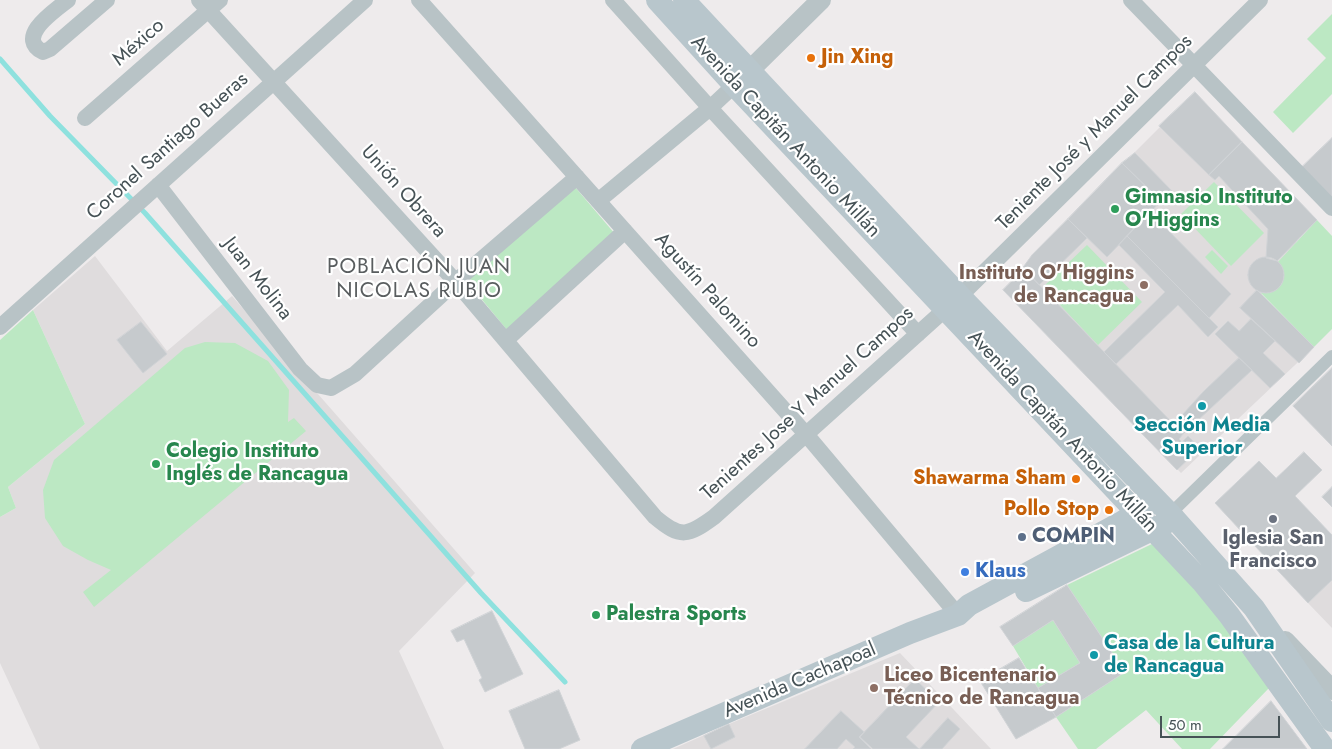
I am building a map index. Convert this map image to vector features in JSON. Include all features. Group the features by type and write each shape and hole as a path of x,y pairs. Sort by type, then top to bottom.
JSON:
{"main road":[{"name":"Avenida Capitán Antonio Millán","path":"657,0 742,78 953,302 1145,521 1203,583 1229,615 1325,749"},
{"name":"Avenida Capitán Antonio Millán","path":"684,0 742,78"},
{"name":"Avenida Capitán Antonio Millán","path":"953,302 1167,511 1254,608 1332,721"},
{"name":"Avenida Cachapoal","path":"642,749 910,633 958,614 973,616 1145,521 1167,511"}],"street":[{"path":"68,0 37,27 34,34 34,42 37,49 43,52 50,49 108,0"},
{"name":"Coronel Santiago Bueras","path":"0,327 365,0"},
{"name":"Agustín Palomino","path":"419,0 806,433 958,614"},
{"name":"Avenida Capitán Antonio Millán","path":"613,0 918,334"},
{"path":"598,201 710,108 821,0"},
{"path":"1131,0 1332,208"},
{"name":"Teniente José y Manuel Campos","path":"953,302 1260,0"},
{"name":"Unión Obrera","path":"209,4 273,82 456,282 654,517 676,533 698,529"},
{"name":"México","path":"85,118 209,4"},
{"path":"456,282 577,177"},
{"name":"Juan Molina","path":"158,185 300,370 317,385 331,388 355,374 456,282"},
{"path":"506,340 625,231"},
{"name":"Tenientes Jose Y Manuel Campos","path":"698,529 714,517 953,302"},
{"path":"1167,511 1332,356"},
{"name":"Avenida Capitán Antonio Millán","path":"1254,608 1332,690"}],"shaded area":[{"name":"Instituto O'Higgins de Rancagua","path":"1195,92 1317,220 1297,241 1283,269 1283,280 1278,289 1270,293 1261,294 1314,347 1181,473 1003,290 1032,255"},
{"name":"Colegio Instituto Inglés de Rancagua","path":"95,256 167,351 232,296 475,573 399,651 444,749 40,749 0,663 0,517 16,508 8,487 85,424 33,310"},
{"path":"1332,580 1332,628 1308,603"},
{"name":"Liceo Bicentenario Técnico de Rancagua","path":"900,653 991,749 673,749 729,724"}],"green space":[{"path":"1332,14 1332,94 1293,133 1273,112 1326,58 1307,39"},
{"path":"1214,182 1264,233 1231,266 1181,214"},
{"path":"575,187 615,234 507,330 465,279"},
{"path":"1317,220 1332,236 1332,329 1314,347 1261,293 1274,291 1282,284 1282,268 1278,262"},
{"path":"1087,245 1142,302 1098,345 1043,287"},
{"path":"1212,250 1228,266 1221,274 1205,257"},
{"path":"33,310 85,424 8,487 16,508 0,517 0,340"},
{"path":"205,342 235,343 268,361 289,390 288,422 294,418 306,431 94,607 83,592 111,570 63,546 45,518 43,490 54,460 185,348"},
{"path":"1154,543 1221,615 1269,688 1210,749 1182,749 1146,710 1096,749 1078,749 1056,717 1125,672 1067,585"},
{"path":"1053,620 1080,663 1038,688 1013,646"}],"building":[{"path":"1195,92 1242,142 1209,175 1159,126"},
{"path":"1332,138 1332,199 1302,167"},
{"path":"1242,142 1317,220 1277,261 1266,258 1268,229 1219,176 1215,180 1209,175"},
{"path":"1135,153 1172,191 1161,201 1122,163"},
{"name":"Gimnasio Instituto O'Higgins","path":"1122,163 1161,201 1107,257 1068,219"},
{"path":"1150,212 1231,294 1209,318 1127,236"},
{"path":"1068,219 1087,238 1039,285 1022,269 1032,255"},
{"path":"1127,236 1218,327 1208,337 1178,305 1116,364 1104,352 1165,292 1119,245"},
{"path":"1266,257 1279,262 1284,275 1279,288 1266,293 1253,288 1248,275 1253,262"},
{"path":"1024,269 1183,434 1179,439 1182,442 1188,436 1200,448 1177,470 1003,290"},
{"path":"1257,290 1314,347 1299,363 1240,308"},
{"path":"1251,319 1275,341 1263,353 1285,374 1270,388 1215,334 1228,321 1239,331"},
{"path":"141,322 167,354 143,373 117,340"},
{"name":"Sección Media Superior","path":"1239,358 1252,370 1183,434 1174,424 1203,392"},
{"path":"1332,368 1332,446 1293,406"},
{"name":"Iglesia San Francisco","path":"1304,452 1322,470 1295,496 1332,535 1332,580 1308,603 1215,503 1259,461 1276,478"},
{"path":"1332,487 1332,507 1322,497"},
{"path":"1248,555 1258,565 1253,570 1243,560"},
{"name":"Casa de la Cultura de Rancagua","path":"1067,585 1125,672 1056,717 1038,688 1080,663 1053,620 1013,646 1000,627"},
{"path":"492,611 523,674 485,692 479,680 482,678 464,639 457,642 451,631"},
{"path":"1019,658 1056,717 1016,739 980,681"},
{"path":"915,679 939,702 906,737 919,749 873,749 860,737"},
{"path":"559,690 580,740 559,749 525,749 509,711"},
{"path":"1271,701 1307,749 1223,749"},
{"path":"841,711 864,732 859,737 871,749 853,749 855,747 846,739 837,749 805,749"},
{"path":"948,718 960,729 942,749 920,749"},
{"path":"729,724 735,737 711,749 704,736"}],"waterway":[{"path":"0,59 50,116 145,213 481,593 565,682"}],"place":[{"name":"Jin Xing","path":"811,58"},
{"name":"Gimnasio Instituto O'Higgins","path":"1115,209"},
{"name":"Instituto O'Higgins de Rancagua","path":"1144,285"},
{"name":"Sección Media Superior","path":"1202,406"},
{"name":"Colegio Instituto Inglés de Rancagua","path":"156,464"},
{"name":"Shawarma Sham","path":"1076,479"},
{"name":"Pollo Stop","path":"1109,510"},
{"name":"Iglesia San Francisco","path":"1273,519"},
{"name":"COMPIN","path":"1022,537"},
{"name":"Klaus","path":"965,572"},
{"name":"Palestra Sports","path":"596,615"},
{"name":"Casa de la Cultura de Rancagua","path":"1094,655"},
{"name":"Liceo Bicentenario Técnico de Rancagua","path":"874,688"}],"district":[{"name":"POBLACIÓN JUAN NICOLAS RUBIO","path":"419,280"}]}
